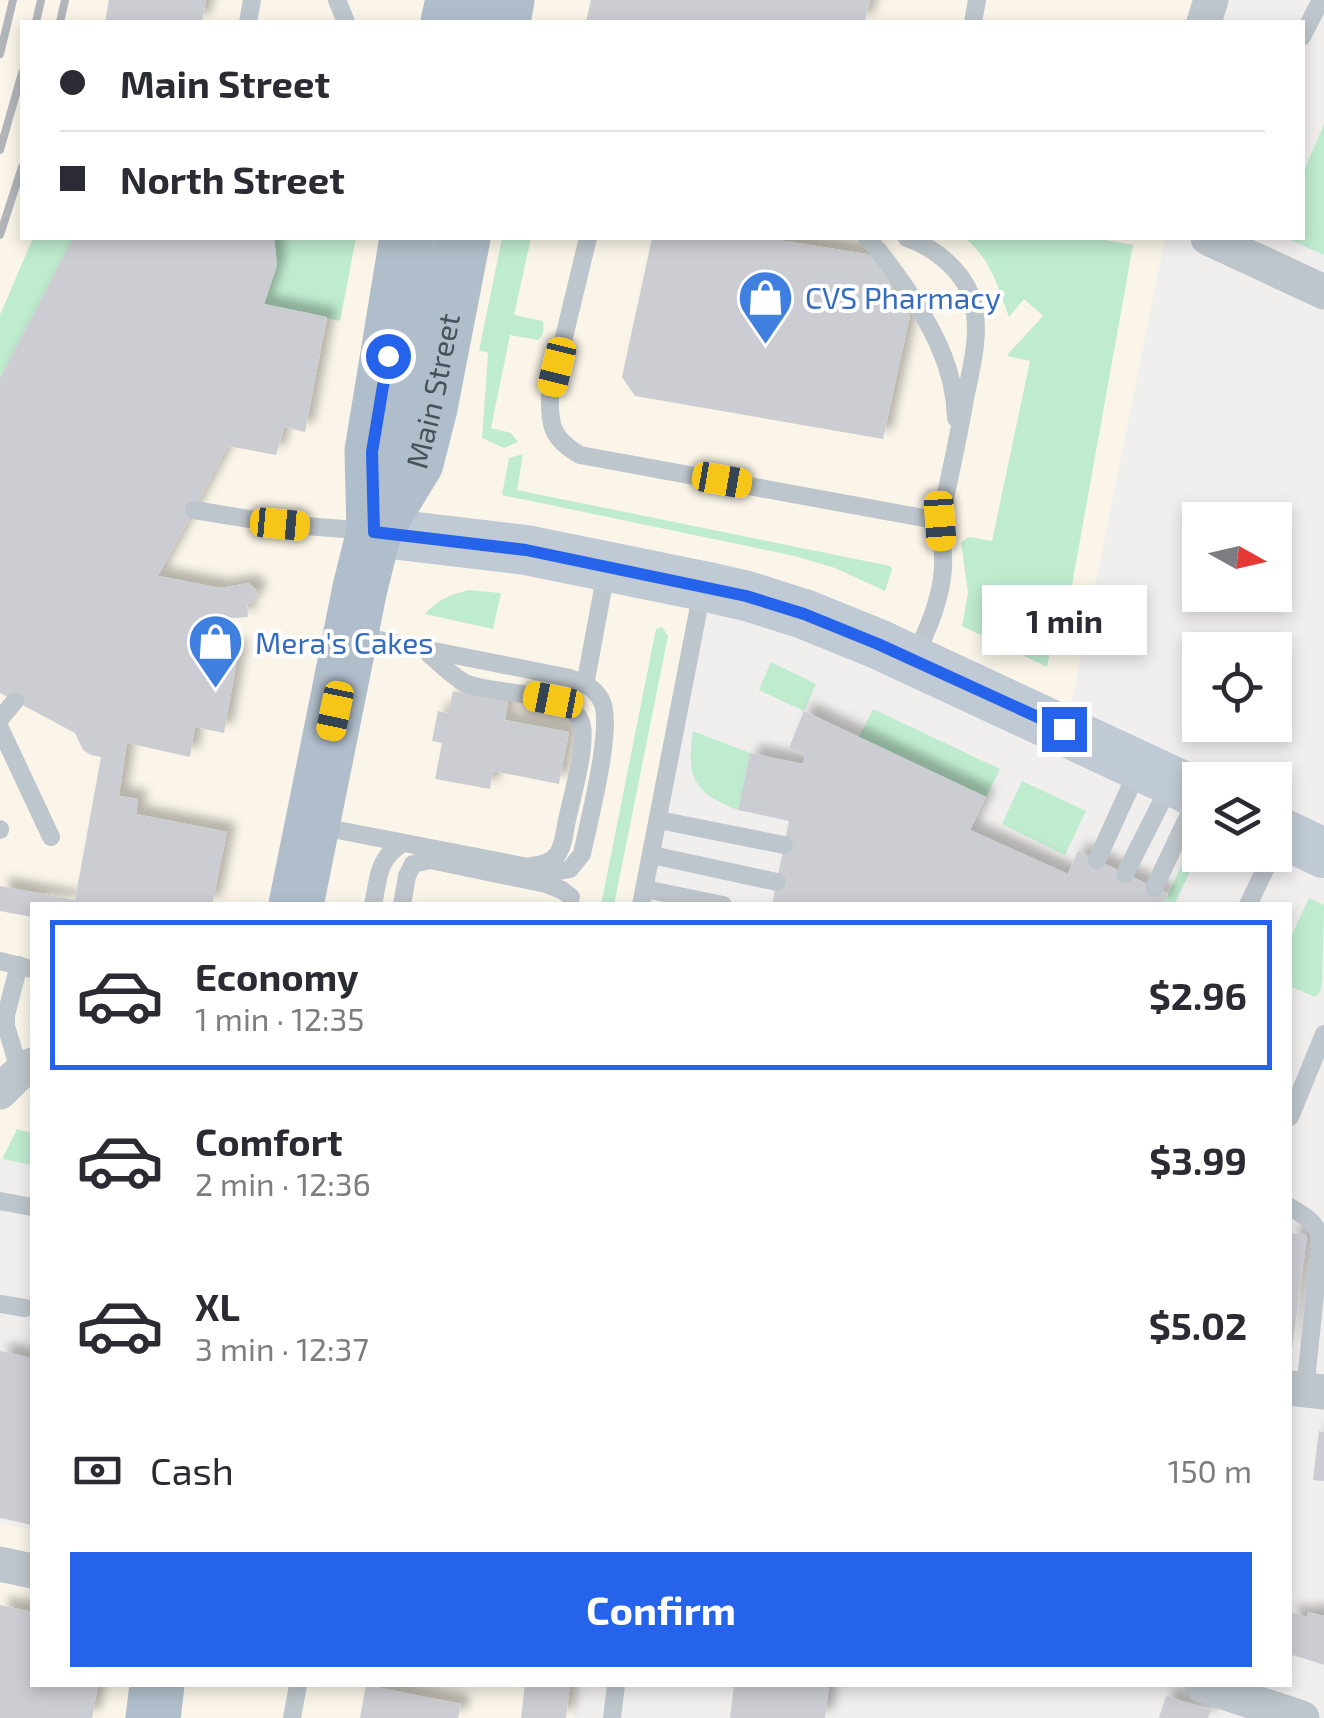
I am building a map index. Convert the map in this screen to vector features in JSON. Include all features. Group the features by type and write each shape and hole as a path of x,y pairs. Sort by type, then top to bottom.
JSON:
{"main road":[{"name":"Main Street","path":"297,902 374,532 372,452 407,240"},
{"name":"Main Street","path":"374,532 416,463 463,240"},
{"path":"153,1718 157,1687"}],"street":[{"path":"1212,240 1324,292"},
{"path":"374,532 526,550 703,586 804,614 1178,784"},
{"path":"0,1564 30,1570"},
{"path":"1208,1687 1302,1718"}],"lane":[{"path":"1305,31 1320,0"},
{"path":"588,240 550,395 553,430 565,446 580,455 940,521"},
{"path":"869,240 925,315 946,360 956,405 953,464"},
{"path":"911,240 931,250 966,286 974,304 976,331 940,521 940,586 932,619 914,661"},
{"path":"194,510 280,524 374,532"},
{"path":"586,685 607,567"},
{"path":"693,902 643,897 703,586"},
{"path":"312,825 554,872 570,869 582,854 605,733 606,711 600,698 586,685 570,678 351,634"},
{"path":"425,650 465,682 553,700 580,717 583,738 563,843 555,859 525,866"},
{"path":"0,718 14,701"},
{"path":"0,728 51,837"},
{"path":"1096,860 1178,784"},
{"path":"1125,874 1178,784"},
{"path":"1154,888 1178,784"},
{"path":"658,820 784,845"},
{"path":"374,902 382,862 404,843"},
{"path":"652,856 777,882"},
{"path":"403,902 407,876 414,864 430,860 546,884 562,890 574,901"},
{"path":"525,866 552,879 574,901"},
{"path":"1250,902 1269,872"},
{"path":"13,1074 6,1015 17,965"},
{"path":"1292,1112 1324,1034"},
{"path":"0,1201 30,1207"},
{"path":"1292,1208 1309,1219 1321,1238 1306,1390"},
{"path":"0,1304 25,1308"},
{"path":"292,1718 298,1687"},
{"path":"612,1718 616,1687"}],"shaded area":[{"path":"0,0 1211,0 1205,20 20,20 20,240 1165,240 1064,729 703,586 642,902 30,902 30,1165 0,1159"},
{"path":"0,1524 30,1529 30,1687 577,1687 573,1718 0,1718"}],"green space":[{"path":"1324,124 1324,255 1290,240 1305,240 1305,168"},
{"path":"32,240 72,240 0,378 0,315"},
{"path":"274,240 356,240 340,321 264,304 277,265"},
{"path":"502,240 531,240 514,315 543,321 543,327 538,340 510,335 491,428 511,433 518,442 504,448 482,438 488,355 479,351"},
{"path":"967,240 1106,240 1133,245 1063,635 1054,633 1047,667 962,626 968,593 961,542 969,537 992,541 1030,361 1008,354 1043,316 1024,299 1009,317 988,265"},
{"path":"523,454 517,490 890,566 885,591 835,568 795,556 502,495 509,458"},
{"path":"468,590 501,593 493,629 425,614 444,599"},
{"path":"662,627 668,636 615,902 602,902 656,629"},
{"path":"771,662 816,684 804,711 759,690"},
{"path":"873,709 1000,769 986,797 859,737"},
{"path":"693,731 750,753 738,810 711,797 696,781 691,760"},
{"path":"1022,781 1086,811 1065,855 1002,824"},
{"path":"1182,864 1182,872 1190,872 1175,902 1164,902"},
{"path":"1309,898 1324,905 1322,982 1315,997 1292,987 1292,935"},
{"path":"17,1129 30,1132 30,1165 2,1159"}],"building":[{"path":"109,0 206,0 202,20 105,20"},
{"path":"591,0 870,0 865,20 586,20"},
{"path":"72,240 274,240 277,265 264,304 327,317 305,432 284,427 276,455 228,446 158,576 221,588 249,583 257,591 255,601 247,604 248,617 216,619 211,643 239,649 224,733 195,727 190,757 127,743 119,796 138,799 136,814 227,832 213,902 30,902 30,917 0,911 0,886 75,900 101,757 83,750 75,733 0,693 0,378"},
{"name":"CVS Pharmacy","path":"652,240 778,240 873,255 910,315 883,439 635,396 622,377"},
{"path":"453,691 508,702 505,720 569,732 559,784 493,771 490,789 435,779 442,743 432,741 438,711 448,713"},
{"path":"804,711 986,797 970,830 1068,874 1078,851 1168,894 1164,902 773,902 789,821 738,810 750,753 803,764 805,756 789,748"},
{"path":"1292,1233 1307,1235 1292,1350"},
{"path":"0,1351 30,1358 30,1525 0,1518"},
{"path":"1319,1431 1324,1432 1324,1481 1313,1480"},
{"path":"0,1605 30,1612 30,1687 98,1687 92,1718 0,1718"},
{"path":"1292,1613 1324,1616 1324,1665 1293,1655"},
{"path":"366,1687 461,1704 458,1718 360,1718"},
{"path":"525,1687 570,1687 566,1718 521,1718"},
{"path":"734,1687 829,1687 825,1718 730,1718"},
{"path":"1166,1696 1211,1710 1208,1718 1159,1718"}],"railway":[{"path":"0,54 13,0"},
{"path":"36,20 41,0"},
{"path":"60,20 65,0"},
{"path":"0,150 20,80"},
{"path":"0,235 20,173"}],"place":[{"name":"CVS Pharmacy","path":"766,346"},
{"name":"Mera's Cakes","path":"216,691"}],"route":[{"path":"388,356 372,452 374,532 526,550 746,596 878,644 1064,729"}]}
